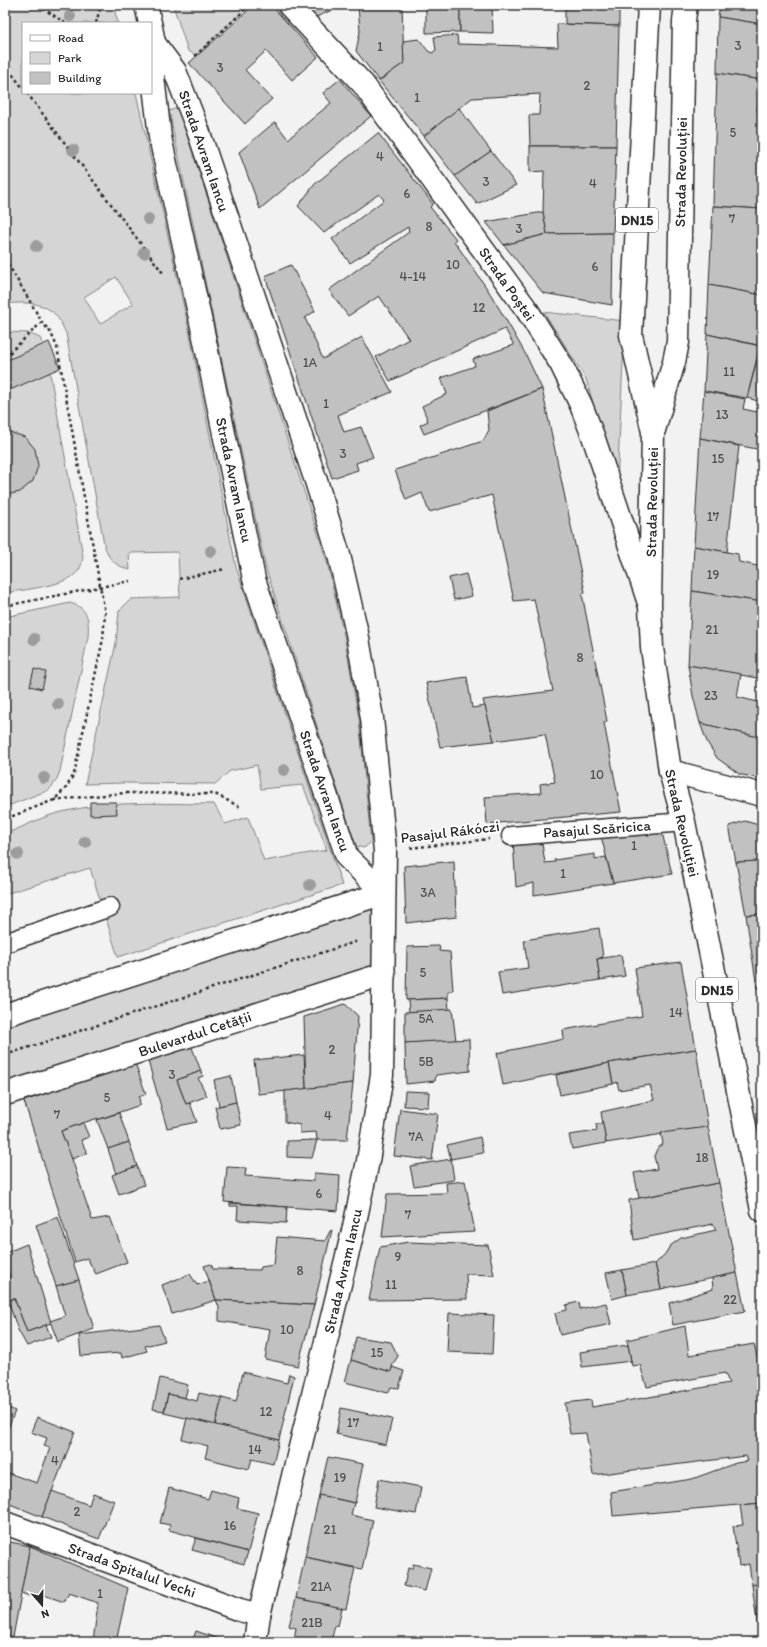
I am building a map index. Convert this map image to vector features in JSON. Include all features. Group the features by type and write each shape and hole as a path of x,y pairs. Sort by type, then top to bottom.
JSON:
{"street":[{"name":"Strada Avram Iancu","path":"146,5 150,22"},
{"name":"Strada Poștei","path":"289,5 363,84 527,310 561,364 581,405 593,436 650,606"},
{"name":"Strada Revoluției","path":"649,5 631,335 653,432 650,606 652,648 670,771 684,822 762,1210"},
{"name":"Strada Revoluției","path":"653,432 674,362 678,342 684,29 686,5"},
{"name":"Strada Avram Iancu","path":"152,31 153,78 160,137 201,322 254,579 347,857 384,893"},
{"name":"Strada Avram Iancu","path":"152,31 176,71 198,130 339,555 357,633 372,718 379,777 385,851 382,1075 368,1161 354,1227 259,1616 255,1642"},
{"path":"670,771 762,795"},
{"name":"Pasajul Scăricica","path":"511,836 684,822"},
{"path":"5,1015 384,893"},
{"path":"5,942 110,907"},
{"name":"Bulevardul Cetății","path":"5,1094 384,974"},
{"name":"Strada Spitalul Vechi","path":"5,1523 259,1616"}],"path":[{"path":"38,5 64,22"},
{"path":"96,22 100,5"},
{"path":"192,58 250,5"},
{"path":"5,65 22,87"},
{"path":"28,94 164,274"},
{"path":"5,259 42,322 51,333 57,347 105,613 103,639 74,774 66,788 54,800"},
{"path":"5,357 42,322"},
{"path":"179,579 251,564"},
{"path":"5,606 130,581"},
{"path":"5,819 54,800 124,793 215,794 242,808"},
{"name":"Pasajul Rákóczi","path":"407,849 511,836"},
{"path":"5,1055 383,933"}],"green space":[{"path":"5,5 113,5 118,22 22,22 22,94 136,94 189,330 236,567 342,885 118,957 90,868 5,894 5,834 48,816 81,808 119,804 214,804 225,824 248,817 264,861 327,850 303,785 261,789 257,765 230,771 215,784 85,784 116,643 119,611 131,599 180,597 178,552 129,553 130,570 119,566 110,558 104,544 66,333 58,318 47,308 34,304 5,304","holes":["116,277 133,304 100,324 84,297"]},
{"path":"173,5 250,5 196,55 188,51"},
{"path":"178,108 326,558 344,635 359,719 371,842 364,848 356,846 266,569 169,111"},
{"path":"544,312 625,321 617,485 586,379"},
{"path":"5,332 28,333 40,338 46,351 83,556 80,569 68,579 51,585 5,593"},
{"path":"70,603 76,605 84,611 88,620 88,637 60,771 56,781 49,790 5,807 5,617"},
{"path":"384,893 384,974 5,1094 5,1015"}],"building":[{"path":"254,5 271,5 318,57 292,80 266,51 245,70 272,99 245,124 189,63"},
{"path":"305,5 344,5 316,17"},
{"path":"358,5 402,5 404,63 379,81 356,51 360,32"},
{"path":"426,5 460,5 460,32 426,33"},
{"path":"460,5 492,5 493,33 460,32"},
{"path":"565,5 619,5 619,26 565,24"},
{"path":"720,5 762,5 762,24 718,17"},
{"path":"718,17 762,24 762,80 717,73"},
{"path":"557,24 619,26 616,146 530,146 529,115 539,115 540,94 472,98 424,136 379,81 404,63 403,41 419,39 428,51 432,53 436,50 434,37 457,35 458,44 558,47"},
{"path":"717,73 761,80 757,111 762,112 760,170 762,171 762,209 713,206"},
{"path":"340,79 371,116 260,209 239,152 275,122 288,139 331,103 323,93"},
{"path":"459,108 491,151 455,176 424,136"},
{"path":"378,133 433,204 430,207 456,239 454,241 488,290 509,325 526,355 542,389 424,434 420,425 428,421 422,406 447,394 441,378 475,366 473,359 514,345 505,329 390,381 376,357 409,339 379,296 348,316 329,290 409,232 408,227 350,263 332,239 384,200 379,194 324,233 298,206 315,184"},
{"path":"530,146 616,146 613,233 547,234 543,212 544,171 530,172"},
{"path":"491,151 516,185 477,204 455,176"},
{"path":"713,206 762,209 762,295 709,285"},
{"path":"543,212 547,234 504,245 486,222"},
{"path":"613,233 612,305 543,293 504,245 547,234"},
{"path":"291,265 315,311 305,318 323,359 362,337 392,392 338,415 344,432 361,427 373,457 356,463 358,470 332,478 265,276"},
{"path":"709,285 762,295 762,346 707,334"},
{"path":"707,334 760,346 747,398 704,391"},
{"path":"49,342 60,368 10,390 5,380 5,361"},
{"path":"757,360 762,361 762,402 747,398"},
{"path":"542,389 585,592 582,594 607,721 604,723 621,812 487,824 485,797 541,793 540,784 555,782 545,734 494,741 483,700 553,691 534,599 514,601 492,495 429,512 422,493 406,500 395,470 483,441 489,430 487,411"},
{"path":"704,391 745,399 743,409 762,413 762,450 700,438"},
{"path":"9,432 25,437 35,449 38,466 33,481 20,492 5,495 5,433"},
{"path":"700,438 739,446 727,552 694,546"},
{"path":"694,546 738,554 739,562 762,567 762,602 692,591"},
{"path":"466,574 472,596 454,600 449,578"},
{"path":"692,591 762,602 762,631 760,630 760,638 762,639 762,679 688,665"},
{"path":"688,665 741,674 737,697 762,703 762,738 700,723 693,696"},
{"path":"34,669 46,672 42,689 30,686"},
{"path":"467,677 472,708 485,706 494,741 440,747 426,683"},
{"path":"700,723 762,738 762,772 760,779 739,774 717,758 707,742"},
{"path":"90,802 116,802 117,814 90,815"},
{"path":"745,821 762,826 762,861 736,862 729,826"},
{"path":"661,828 672,874 613,883 600,832"},
{"path":"541,837 545,863 555,862 554,860 595,854 595,859 606,857 613,883 534,895 534,883 516,887 513,841"},
{"path":"454,861 456,917 406,923 404,866"},
{"path":"762,861 762,914 746,915 736,862"},
{"path":"762,914 762,988 757,988 746,915"},
{"path":"599,928 603,957 597,959 600,980 502,995 498,972 528,968 524,940"},
{"path":"440,946 439,951 450,952 453,990 448,992 448,998 406,1000 407,947"},
{"path":"621,955 625,976 600,980 597,959"},
{"path":"681,962 696,1049 609,1063 503,1085 497,1053 564,1039 563,1030 642,1016 635,968"},
{"path":"448,998 449,1010 409,1012 408,1000"},
{"path":"345,1004 358,1016 353,1083 306,1089 304,1017"},
{"path":"759,1008 762,1008 762,1033"},
{"path":"452,1009 456,1041 405,1043 405,1012"},
{"path":"469,1039 470,1071 436,1075 435,1081 406,1084 405,1043"},
{"path":"191,1045 201,1071 177,1080 186,1104 190,1103 197,1122 167,1128 148,1061"},
{"path":"696,1049 708,1127 606,1143 601,1112 654,1100 650,1085 619,1090 617,1082 613,1084 609,1063"},
{"path":"304,1055 306,1089 258,1094 254,1060"},
{"path":"135,1063 146,1094 139,1097 140,1105 61,1131 92,1220 110,1217 127,1262 96,1274 87,1258 75,1262 24,1101"},
{"path":"609,1063 613,1084 560,1095 556,1075"},
{"path":"201,1071 203,1076 198,1078 207,1096 186,1104 177,1080"},
{"path":"231,1076 236,1102 219,1106 214,1080"},
{"path":"353,1083 347,1140 317,1140 316,1132 300,1133 300,1125 285,1122 285,1091"},
{"path":"405,1091 429,1092 428,1107 404,1106"},
{"path":"236,1102 241,1125 220,1129 215,1107"},
{"path":"400,1109 438,1114 432,1160 394,1156"},
{"path":"119,1113 129,1142 108,1149 97,1120"},
{"path":"83,1123 89,1137 81,1140 87,1153 72,1159 61,1131"},
{"path":"596,1124 603,1124 606,1143 572,1149 569,1135 597,1131"},
{"path":"708,1127 719,1183 639,1198 634,1173 657,1169 654,1156 657,1149 663,1144 661,1133"},
{"path":"480,1137 483,1153 451,1159 447,1145"},
{"path":"317,1140 312,1158 287,1157 287,1141"},
{"path":"129,1142 137,1166 116,1174 108,1149"},
{"path":"451,1159 454,1180 414,1186 410,1166"},
{"path":"137,1166 144,1185 119,1194 112,1175"},
{"path":"227,1167 246,1168 245,1176 314,1181 314,1173 340,1175 338,1211 224,1202"},
{"path":"465,1181 475,1232 382,1237 387,1194 447,1193 446,1183"},
{"path":"719,1183 737,1273 661,1289 655,1264 665,1254 670,1246 681,1238 716,1230 713,1224 634,1240 629,1200"},
{"path":"230,1203 287,1207 286,1223 237,1220 238,1206 230,1206"},
{"path":"58,1217 79,1280 56,1286 36,1225"},
{"path":"332,1230 314,1305 216,1300 204,1266 211,1264 213,1269 260,1270 261,1267 274,1265 277,1237 325,1241"},
{"path":"408,1242 488,1245 494,1275 466,1274 467,1299 369,1300 380,1247"},
{"path":"27,1244 51,1323 27,1332 14,1298 8,1301 5,1294 5,1280 10,1278 5,1260 5,1253"},
{"path":"655,1264 661,1289 627,1295 622,1270"},
{"path":"622,1270 627,1295 612,1299 606,1273"},
{"path":"737,1273 745,1311 673,1325 669,1303 713,1289 712,1278"},
{"path":"190,1274 197,1285 209,1281 216,1300 172,1314 162,1285"},
{"path":"79,1280 94,1329 58,1342 50,1321 65,1316 56,1286"},
{"path":"14,1298 27,1332 46,1325 51,1337 27,1346 18,1330 8,1301"},
{"path":"216,1300 314,1305 298,1366 265,1359 270,1329 219,1321 219,1307"},
{"path":"579,1302 580,1309 606,1303 611,1324 560,1335 555,1313 567,1310 566,1305"},
{"path":"449,1313 494,1315 492,1354 447,1352"},
{"path":"159,1325 165,1341 145,1346 147,1351 122,1358 121,1353 81,1356 79,1335"},
{"path":"685,1326 689,1355 754,1344 762,1379 762,1503 613,1516 611,1492 692,1479 736,1463 748,1461 746,1456 593,1475 586,1433 570,1434 565,1403 591,1400 592,1407 729,1383 725,1373 647,1387 640,1365 632,1366 627,1340"},
{"path":"356,1337 391,1342 398,1356 393,1364 391,1372 351,1360"},
{"path":"628,1345 631,1361 582,1367 580,1352"},
{"path":"351,1360 391,1372 392,1367 404,1371 399,1388 391,1387 388,1393 345,1382"},
{"path":"243,1372 287,1383 289,1374 294,1376 279,1440 215,1425 222,1398 236,1402"},
{"path":"160,1378 188,1385 185,1398 168,1394 164,1411 153,1409"},
{"path":"199,1393 222,1398 215,1425 164,1413 168,1394 197,1401"},
{"path":"5,1406 15,1411 5,1436"},
{"path":"341,1408 392,1419 386,1445 336,1434"},
{"path":"37,1417 75,1432 42,1517 5,1502 5,1480 8,1473 37,1483 50,1448 44,1446 47,1438 31,1432"},
{"path":"187,1418 279,1440 273,1464 252,1459 249,1469 205,1458 208,1446 182,1439"},
{"path":"328,1457 363,1464 355,1503 319,1495"},
{"path":"379,1479 421,1487 416,1514 374,1507"},
{"path":"169,1488 208,1499 211,1490 239,1498 237,1508 258,1513 248,1552 169,1530 170,1525 160,1523"},
{"path":"52,1491 89,1505 93,1493 114,1501 99,1539 42,1517"},
{"path":"319,1495 354,1503 351,1515 373,1520 362,1569 305,1557"},
{"path":"762,1503 762,1583 752,1585 749,1564 739,1566 733,1526 743,1525 740,1505"},
{"path":"196,1538 248,1552 244,1564 192,1550"},
{"path":"5,1541 30,1546 13,1637 5,1635"},
{"path":"30,1546 128,1588 116,1642 93,1642 98,1603 69,1593 64,1602 41,1594 38,1599 21,1593"},
{"path":"305,1557 355,1568 346,1609 296,1598"},
{"path":"413,1564 431,1568 425,1591 404,1586 408,1568 412,1569"},
{"path":"762,1583 762,1642 732,1642 759,1637 752,1585"},
{"path":"296,1598 342,1608 338,1626 335,1625 331,1642 302,1642 294,1640 296,1628 289,1626"},
{"path":"196,1631 228,1642 192,1642"},
{"path":"168,1638 187,1642 168,1642"}]}
